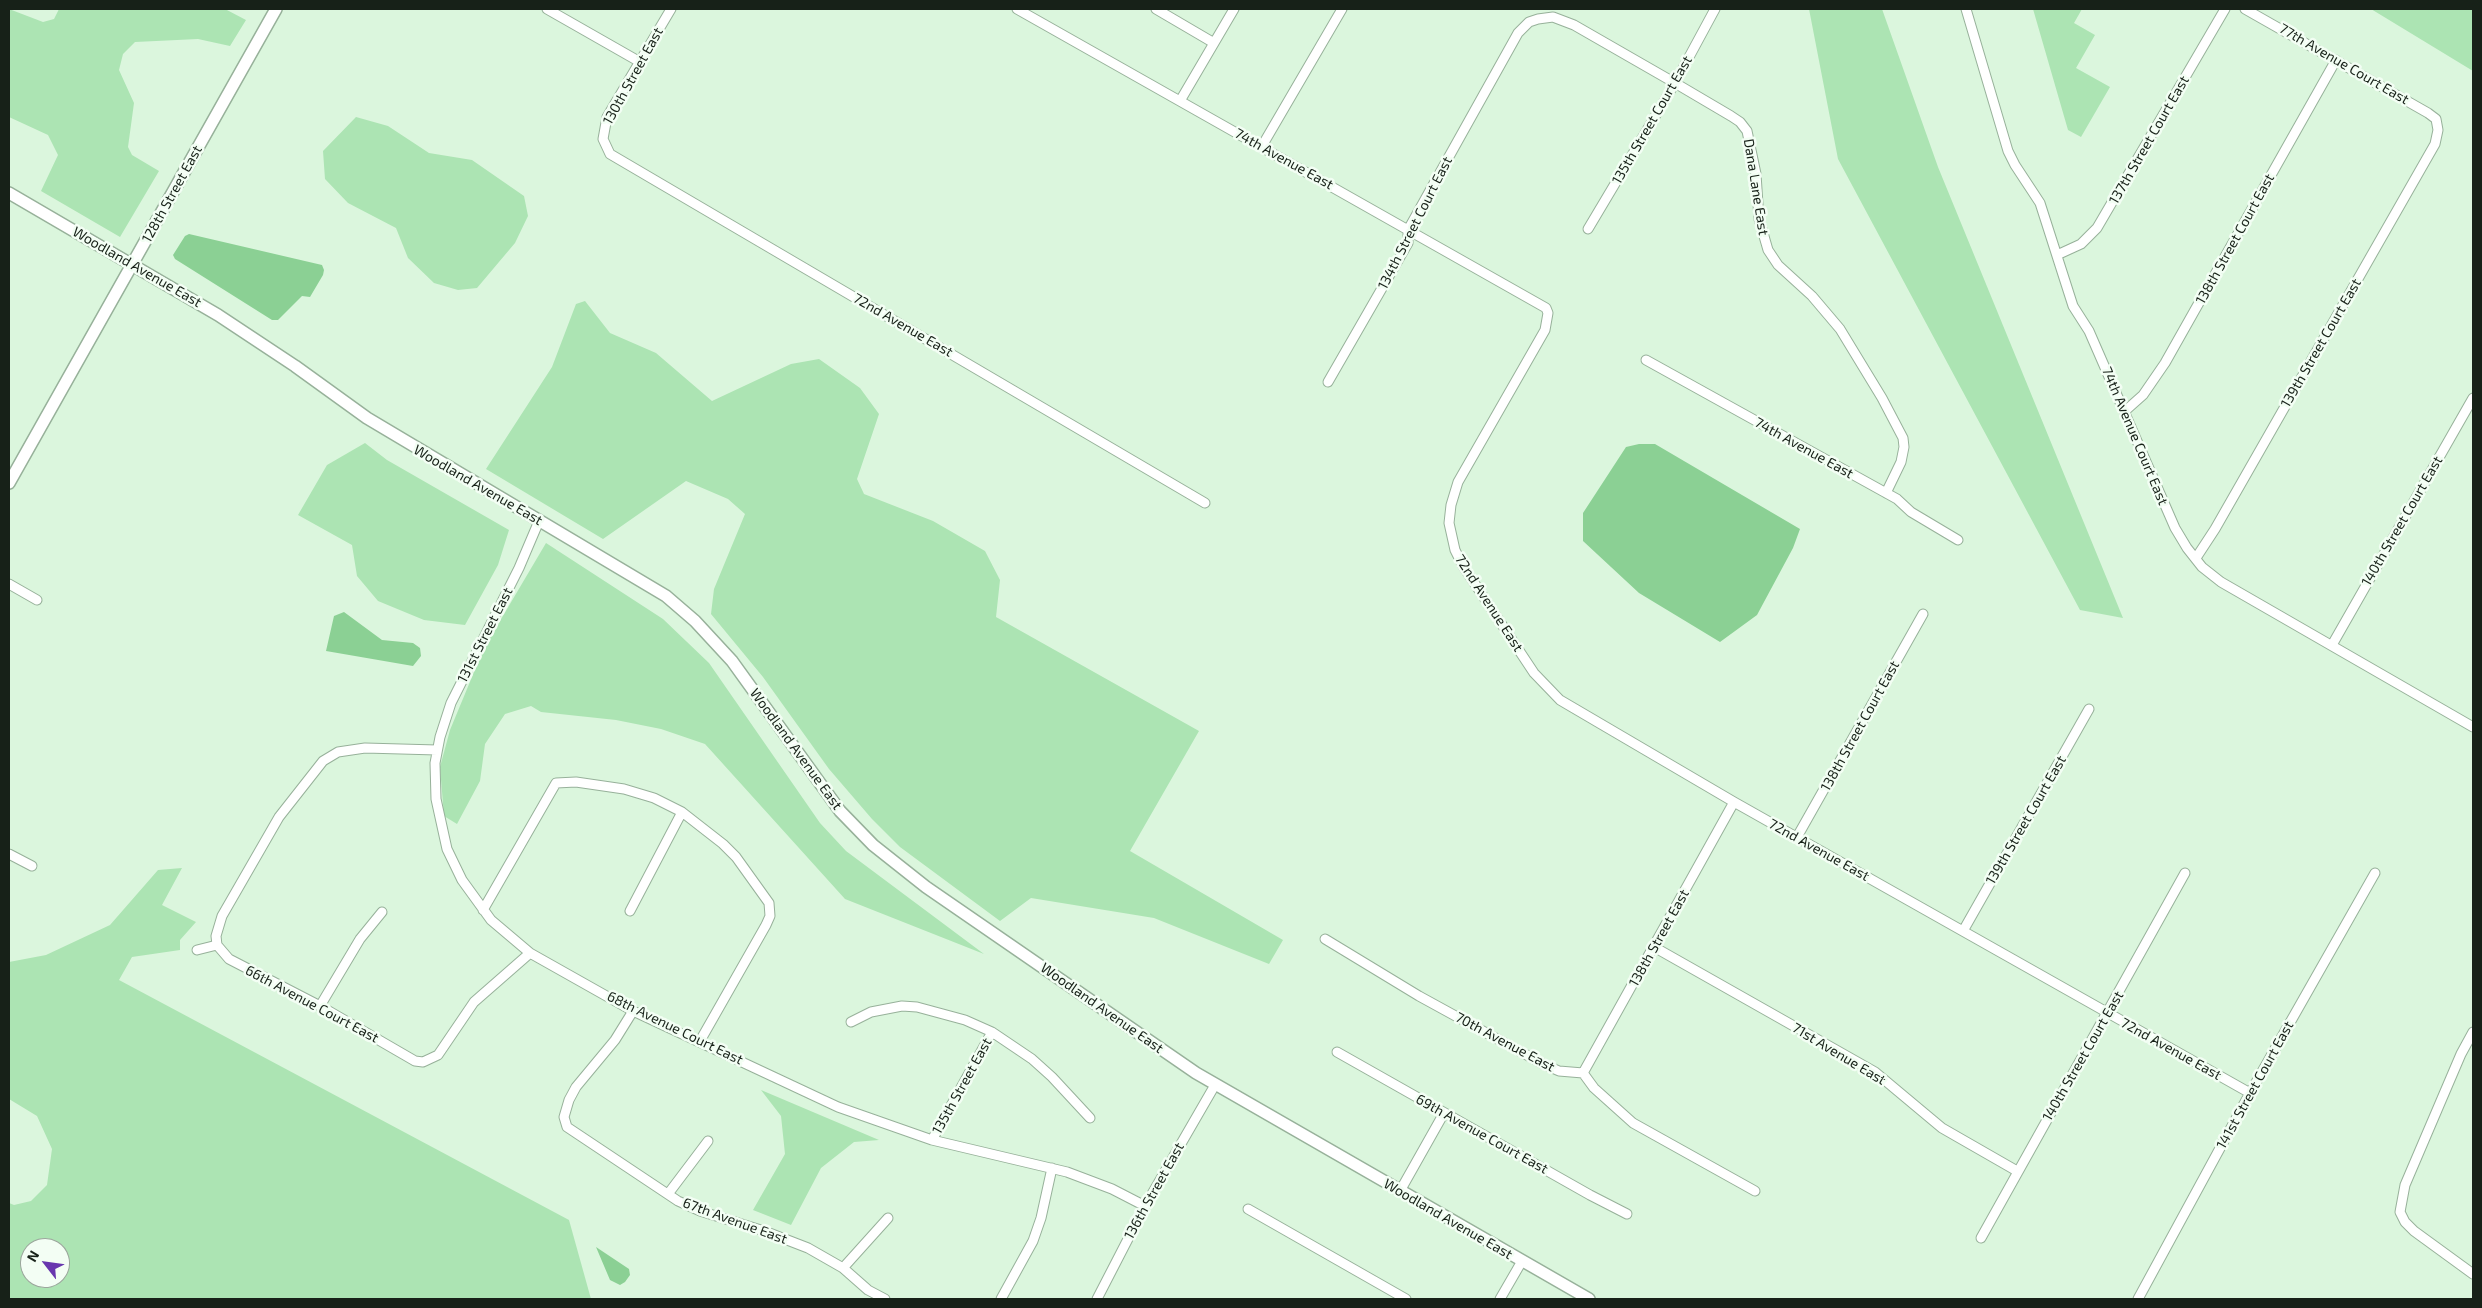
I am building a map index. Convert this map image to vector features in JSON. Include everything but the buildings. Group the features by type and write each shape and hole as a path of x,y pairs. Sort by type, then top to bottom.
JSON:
{"street":[{"name":"128th Street East","path":"9,483 276,9"},
{"path":"547,9 640,62"},
{"name":"130th Street East","path":"604,145 603,139 607,117 671,9"},
{"name":"74th Avenue East","path":"1017,9 1542,304 1548,313 1545,330 1458,482 1449,514 1451,538"},
{"path":"1156,9 1214,42"},
{"path":"1180,101 1234,9"},
{"path":"1262,146 1342,9"},
{"name":"135th Street Court East","path":"1588,229 1675,83 1715,9"},
{"name":"74th Avenue Court East","path":"1966,9 2008,151 2015,165 2040,202 2073,306 2089,331 2175,528 2196,558 2210,574 2221,582 2473,727"},
{"name":"137th Street Court East","path":"2057,255 2081,244 2097,228 2225,9"},
{"name":"77th Avenue Court East","path":"2245,9 2428,113 2436,119 2438,125"},
{"name":"Dana Lane East","path":"1538,19 1553,17 1574,25 1731,116 1740,122 1747,131 1756,174 1759,219 1768,250 1778,265 1812,296 1840,329 1882,398 1903,438 1904,447 1901,462 1886,493"},
{"name":"134th Street Court East","path":"1328,382 1408,244 1408,230 1518,33 1529,22 1538,19"},
{"name":"138th Street Court East","path":"2125,411 2143,395 2160,370 2336,60"},
{"name":"139th Street Court East","path":"2196,558 2215,529 2435,144 2438,125"},
{"name":"72nd Avenue East","path":"604,145 610,154 641,174 1205,503"},
{"name":"Woodland Avenue East","path":"9,193 254,338 367,418 654,588 714,639 748,682 825,792 872,845 926,887 1215,1085 1589,1299"},
{"name":"74th Avenue East","path":"1646,360 1897,499 1911,512 1958,540"},
{"name":"140th Street Court East","path":"2332,645 2473,398"},
{"name":"131st Street East","path":"437,750 444,721 461,679 519,568 539,521"},
{"name":"72nd Avenue East","path":"1451,538 1464,566 1512,642 1534,673 1560,700 1734,802 2250,1093"},
{"path":"9,584 38,600"},
{"name":"138th Street Court East","path":"1797,837 1923,614"},
{"name":"139th Street Court East","path":"1963,931 2089,709"},
{"path":"197,950 217,945 216,936 222,916 279,817 314,770 332,755 338,752 382,747 437,750"},
{"name":"68th Avenue Court East","path":"437,750 436,799 448,849 462,880 483,910 505,933 530,953 633,1010 838,1108 932,1140 1052,1168 1097,1182 1145,1206"},
{"path":"483,910 551,790 560,781 600,784 632,791 654,798 682,812 723,844 736,858 769,903 770,916 700,1041"},
{"name":"138th Street East","path":"1583,1072 1734,802"},
{"path":"630,911 682,812"},
{"path":"9,854 32,866"},
{"name":"140th Street Court East","path":"1981,1238 2185,873"},
{"name":"141st Street Court East","path":"2138,1299 2250,1093 2375,873"},
{"path":"320,1006 360,939 382,912"},
{"name":"70th Avenue East","path":"1325,939 1419,996 1543,1064 1559,1071 1583,1072"},
{"name":"66th Avenue Court East","path":"217,945 229,959 320,1006 415,1060 432,1060 438,1055 474,1002 530,953"},
{"name":"71st Avenue East","path":"1654,947 1875,1072 1942,1128 2017,1172"},
{"path":"851,1022 871,1012 890,1007 909,1007 948,1015 992,1032 1032,1059 1052,1077 1090,1118"},
{"name":"67th Avenue East","path":"633,1010 615,1040 576,1087 569,1100 564,1121 575,1134 668,1194 700,1211 790,1240 843,1268 868,1290 885,1299"},
{"name":"135th Street East","path":"932,1140 992,1032"},
{"path":"2473,1032 2461,1054 2404,1185 2400,1212 2405,1222 2414,1231 2473,1274"},
{"name":"69th Avenue Court East","path":"1337,1052 1444,1114 1627,1214"},
{"path":"1583,1072 1594,1088 1633,1123 1755,1191"},
{"name":"136th Street East","path":"1096,1299 1145,1206 1215,1085"},
{"path":"1400,1191 1444,1114"},
{"path":"668,1194 708,1141"},
{"path":"1001,1299 1033,1241 1041,1218 1052,1168"},
{"path":"1248,1209 1406,1299"},
{"path":"843,1268 888,1218"},
{"path":"1500,1299 1522,1261"}],"shaded area":[{"path":"9,9 43,22 54,19 59,9 225,9 246,20 230,46 198,39 135,42 123,54 119,70 134,103 128,147 132,155 159,171 120,237 41,191 58,155 48,135 9,117"},
{"path":"1809,9 1882,9 1938,167 2123,618 2080,610 1838,159"},
{"path":"2033,9 2082,9 2074,23 2095,35 2076,68 2110,87 2081,137 2068,130"},
{"path":"2371,9 2473,9 2473,71"},
{"path":"356,117 388,126 429,153 472,160 524,196 528,216 515,243 477,288 458,290 434,283 408,258 396,228 348,203 325,179 323,151"},
{"path":"189,234 322,265 323,275 310,297 302,296 278,320 272,320 175,259 173,255 185,236"},
{"path":"585,301 610,333 656,353 712,401 791,364 819,359 860,388 879,414 857,479 864,494 933,521 985,551 1000,580 996,617 1199,731 1130,851 1283,940 1269,964 1154,918 1031,898 1000,921 900,847 872,819 829,769 763,677 711,614 714,589 745,514 728,499 686,481 603,539 486,469 552,367 576,304"},
{"path":"365,443 387,460 509,530 498,565 465,625 424,620 378,601 357,576 352,545 298,515 327,465"},
{"path":"1639,444 1655,444 1800,529 1793,548 1757,615 1720,642 1639,593 1583,541 1583,513 1626,447"},
{"path":"546,543 663,619 709,663 820,823 846,851 984,954 845,899 705,744 661,729 616,720 541,712 531,706 505,714 485,744 480,781 457,824 444,816 440,767 450,730 484,648"},
{"path":"344,612 382,640 413,643 420,648 421,656 413,666 326,651 334,616"},
{"path":"182,868 162,905 196,922 180,940 180,950 132,957 119,980 569,1220 591,1299 9,1299 9,1203 14,1205 31,1201 47,1185 52,1149 37,1116 9,1099 9,962 46,955 110,925 158,870"},
{"path":"761,1090 879,1140 854,1142 821,1168 791,1225 753,1210 785,1154 781,1116"},
{"path":"596,1247 629,1269 630,1275 625,1282 620,1285 610,1280"}]}
